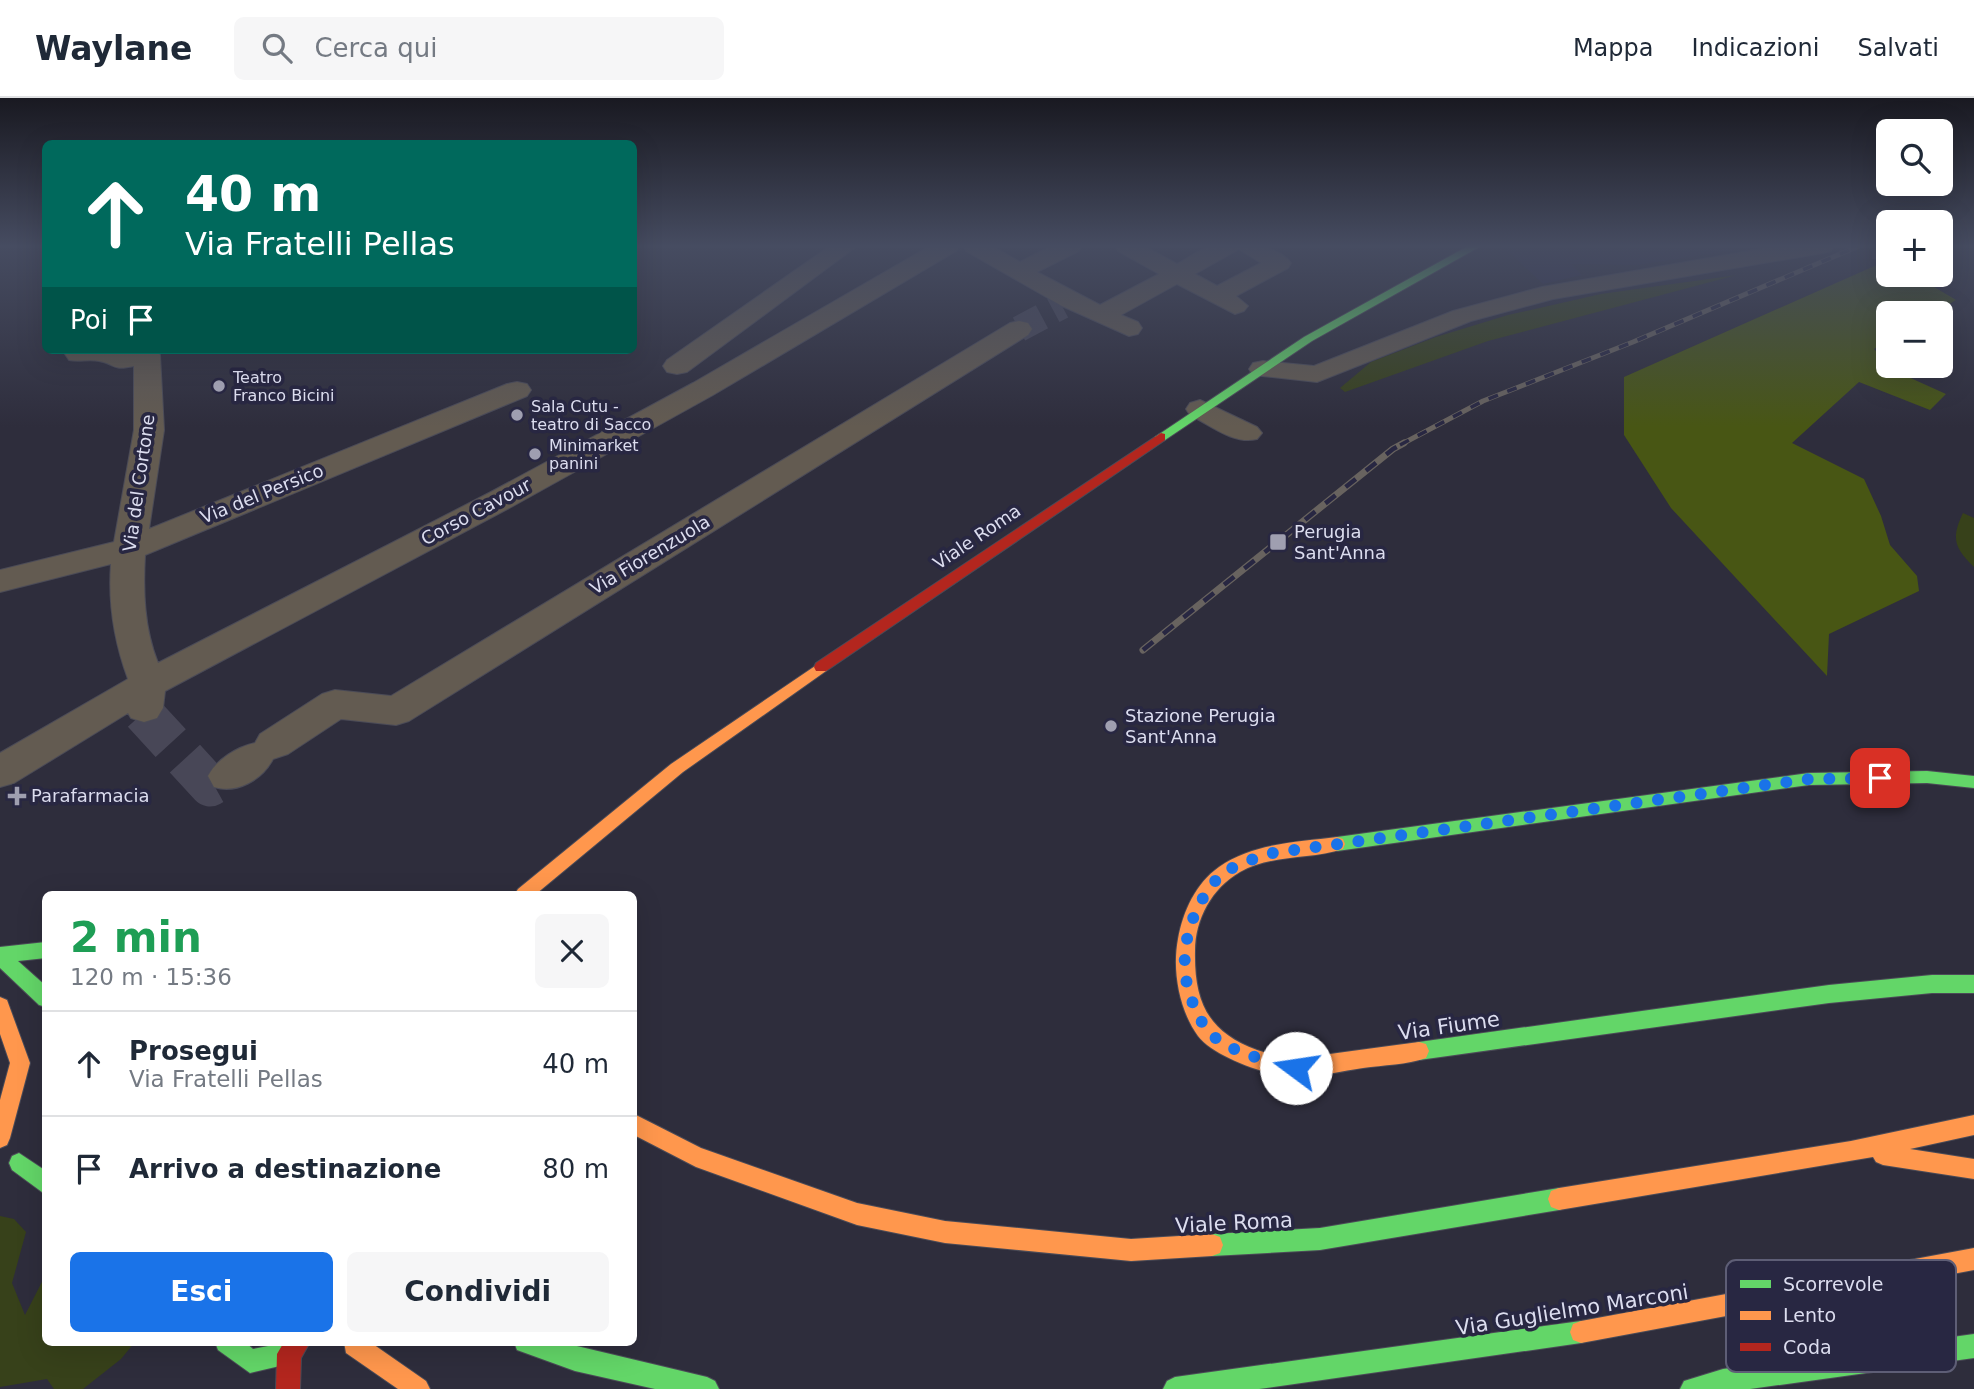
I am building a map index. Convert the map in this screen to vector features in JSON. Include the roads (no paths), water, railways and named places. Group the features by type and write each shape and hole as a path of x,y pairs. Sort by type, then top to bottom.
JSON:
{"street":[{"path":"677,366 761,306"},
{"name":"Corso Cavour","path":"0,772 145,699 703,389 845,306"},
{"path":"1073,306 1129,328"},
{"path":"1101,316 1119,306"},
{"name":"Viale Roma","path":"528,891 677,768 944,582 1200,409 1308,339 1367,306"},
{"path":"1263,369 1317,374 1462,316 1498,306"},
{"name":"Via Fiorenzuola","path":"252,759 335,704 396,711 1019,329"},
{"name":"Via del Cortone","path":"108,354 119,361 147,355 149,430 141,491 129,548 126,595 145,699"},
{"name":"Via del Persico","path":"0,581 129,548 517,390"},
{"path":"1200,409 1247,433"},
{"name":"Via Fiume","path":"1974,782 1927,777 1809,779 1273,853 1245,861 1217,879 1187,933 1183,970 1190,999 1207,1031 1243,1055 1296,1068 1815,996 1932,984 1974,984"},
{"path":"0,955 42,950"},
{"path":"0,955 42,995"},
{"path":"1932,984 1964,1003"},
{"path":"0,1006 20,1063 0,1138"},
{"name":"Viale Roma","path":"637,1126 696,1157 857,1214 945,1232 1131,1250 1320,1239 1851,1152 1974,1125"},
{"name":"Viale Roma","path":"1851,1152 1974,1169"},
{"path":"19,1163 42,1182"},
{"name":"Via Guglielmo Marconi","path":"1956,1262 1974,1259"},
{"name":"Via Guglielmo Marconi","path":"1174,1389 1566,1335 1726,1305"},
{"path":"231,1346 250,1361 294,1348 288,1389"},
{"path":"355,1346 418,1389"},
{"path":"537,1346 575,1359 707,1389"},
{"path":"568,1346 575,1359"},
{"path":"1956,1349 1974,1346"},
{"path":"1692,1389 1723,1381 1788,1372"},
{"path":"1723,1381 1748,1389"}],"tunnel":[{"path":"1019,329 1062,306"},
{"path":"143,713 210,786 228,776"}],"railway":[{"path":"1400,445 1483,401 1717,306"},
{"path":"1143,650 1393,449 1404,443"}],"place":[{"name":"Teatro Franco Bicini","path":"219,386"},
{"name":"Sala Cutu - teatro di Sacco","path":"517,415"},
{"name":"Minimarket panini","path":"535,454"},
{"name":"Perugia Sant'Anna","path":"1278,542"},
{"name":"Stazione Perugia Sant'Anna","path":"1111,726"},
{"name":"Parafarmacia","path":"17,796"}]}
